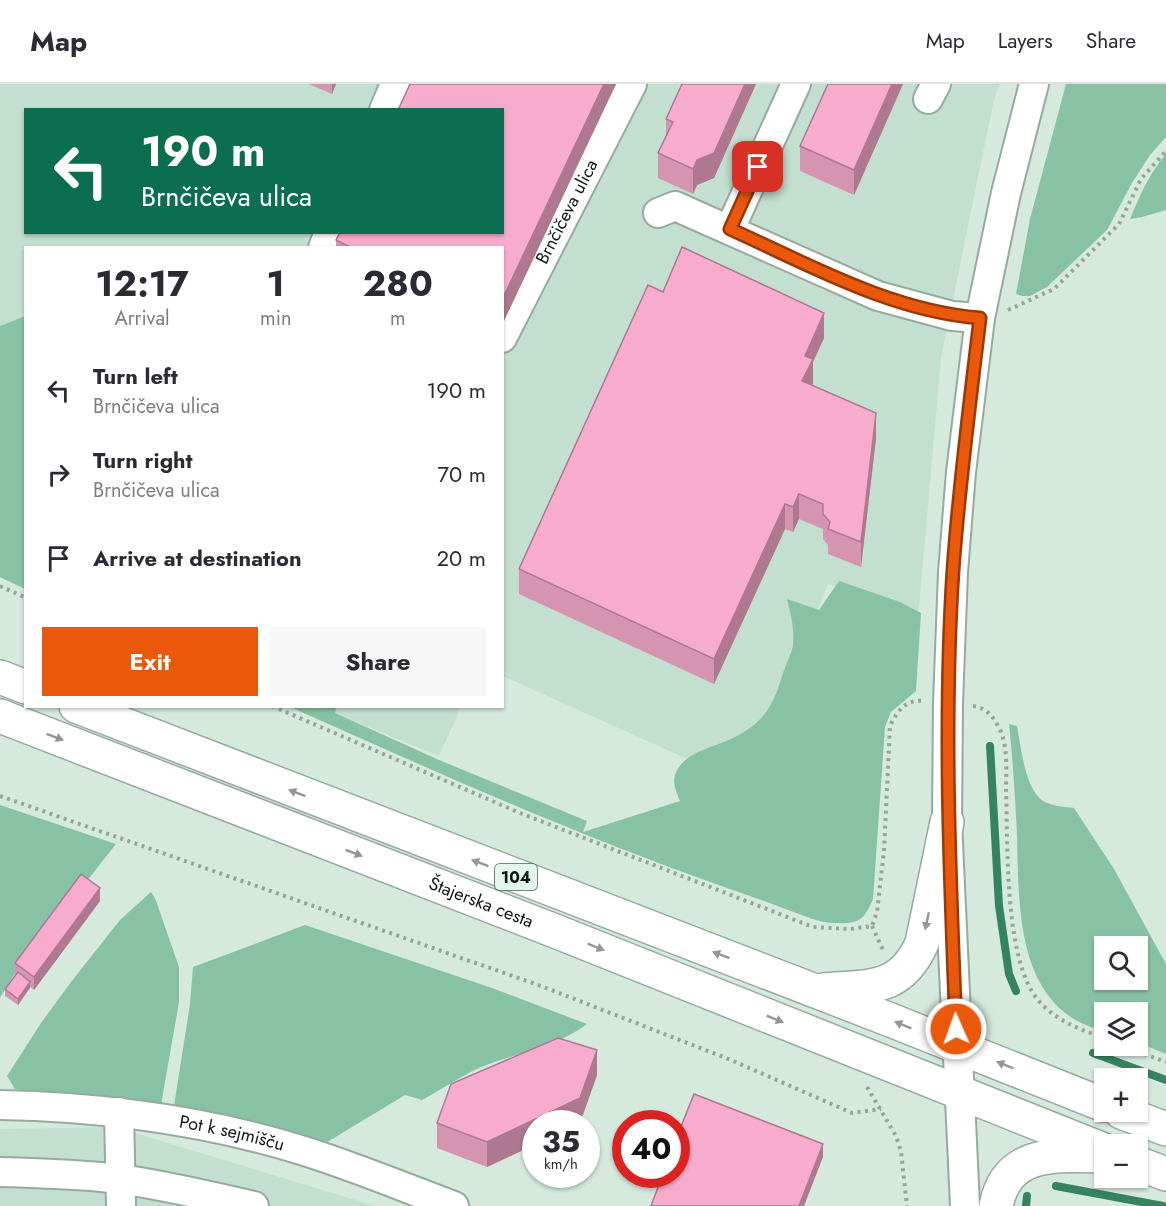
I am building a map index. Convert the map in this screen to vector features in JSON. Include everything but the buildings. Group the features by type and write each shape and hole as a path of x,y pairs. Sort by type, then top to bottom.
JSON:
{"main road":[{"path":"0,677 24,686"},
{"name":"Štajerska cesta","path":"81,708 814,990 1094,1101"},
{"name":"Štajerska cesta","path":"0,716 550,929 1094,1146"},
{"path":"814,990 867,986 903,974 915,958 922,943 947,822"},
{"path":"1147,1122 1166,1129"},
{"path":"996,1206 1007,1179 1028,1162 1050,1155 1094,1156"},
{"path":"1148,1167 1166,1174"}],"street":[{"path":"385,108 395,84"},
{"name":"Brnčičeva ulica","path":"504,334 632,84"},
{"path":"730,229 796,84"},
{"path":"965,1206 947,822 959,704 955,550 961,472 980,318 1006,193 1034,84"},
{"path":"658,213 675,206 878,296 952,316 980,318"},
{"name":"Pot k sejmišču","path":"0,1105 119,1112 225,1131 299,1149 454,1206"},
{"path":"119,1112 120,1193"},
{"path":"0,1172 58,1173 120,1193 171,1188 254,1206"}],"path":[{"path":"980,318 999,314 1054,289 1119,224 1141,179 1166,151"},
{"path":"0,586 24,597"},
{"path":"886,957 872,926 877,912 884,851 890,726 903,705 915,700 983,708 992,716 1002,734 1006,766 1011,916 1025,978 1037,999 1056,1018 1094,1035"},
{"path":"277,708 520,813 813,927 850,929 872,926"},
{"path":"0,796 541,986 731,1060 852,1113 881,1109"},
{"path":"1148,1055 1166,1062"},
{"path":"864,1081 896,1136 901,1152 907,1206"}],"shaded area":[{"path":"0,84 1000,84 994,99 941,358 918,618 828,584 745,785 504,676 504,246 24,246 24,316 0,326"},
{"path":"336,708 461,708 439,756 334,713"},
{"path":"115,1127 375,1206 0,1206 0,1129"}],"green space":[{"path":"1066,84 1166,84 1166,137 1150,155 1132,183 1107,230 1047,287 1030,296 1022,296 1016,294 1030,219"},
{"path":"1166,154 1166,210 1130,219 1141,193"},
{"path":"24,317 24,589 0,577 0,326"},
{"path":"839,581 900,602 921,613 916,691 891,712 885,727 873,899 863,917 855,922 829,923 817,920 671,868 507,802 292,708 337,708 335,713 439,760 587,821 583,832 680,801 674,778 682,764 702,750 733,738 752,726 765,713 775,697 793,644 787,599 819,610"},
{"path":"1009,724 1017,726 1028,779 1038,797 1045,802 1074,808 1114,869 1166,964 1166,1054 1148,1047 1148,1002 1094,1002 1094,1027 1075,1019 1053,1001 1038,978 1028,952 1022,922"},
{"path":"0,805 116,844 79,888 14,975 0,998"},
{"path":"151,892 179,967 179,1002 161,1105 15,1089 7,1076 41,1023 120,920"},
{"path":"305,925 492,988 587,1024 548,1045 479,1068 422,1100 405,1095 324,1144 174,1106 190,1004 193,967"}],"waterway":[{"path":"990,746 999,906 1009,974 1016,991"},
{"path":"1093,1053 1166,1080"},
{"path":"1056,1186 1163,1206"},
{"path":"1026,1206 1027,1196"}],"route":[{"path":"758,167 730,229 878,296 952,316 980,318 961,472 953,572 948,703 947,822 956,1029"}]}
